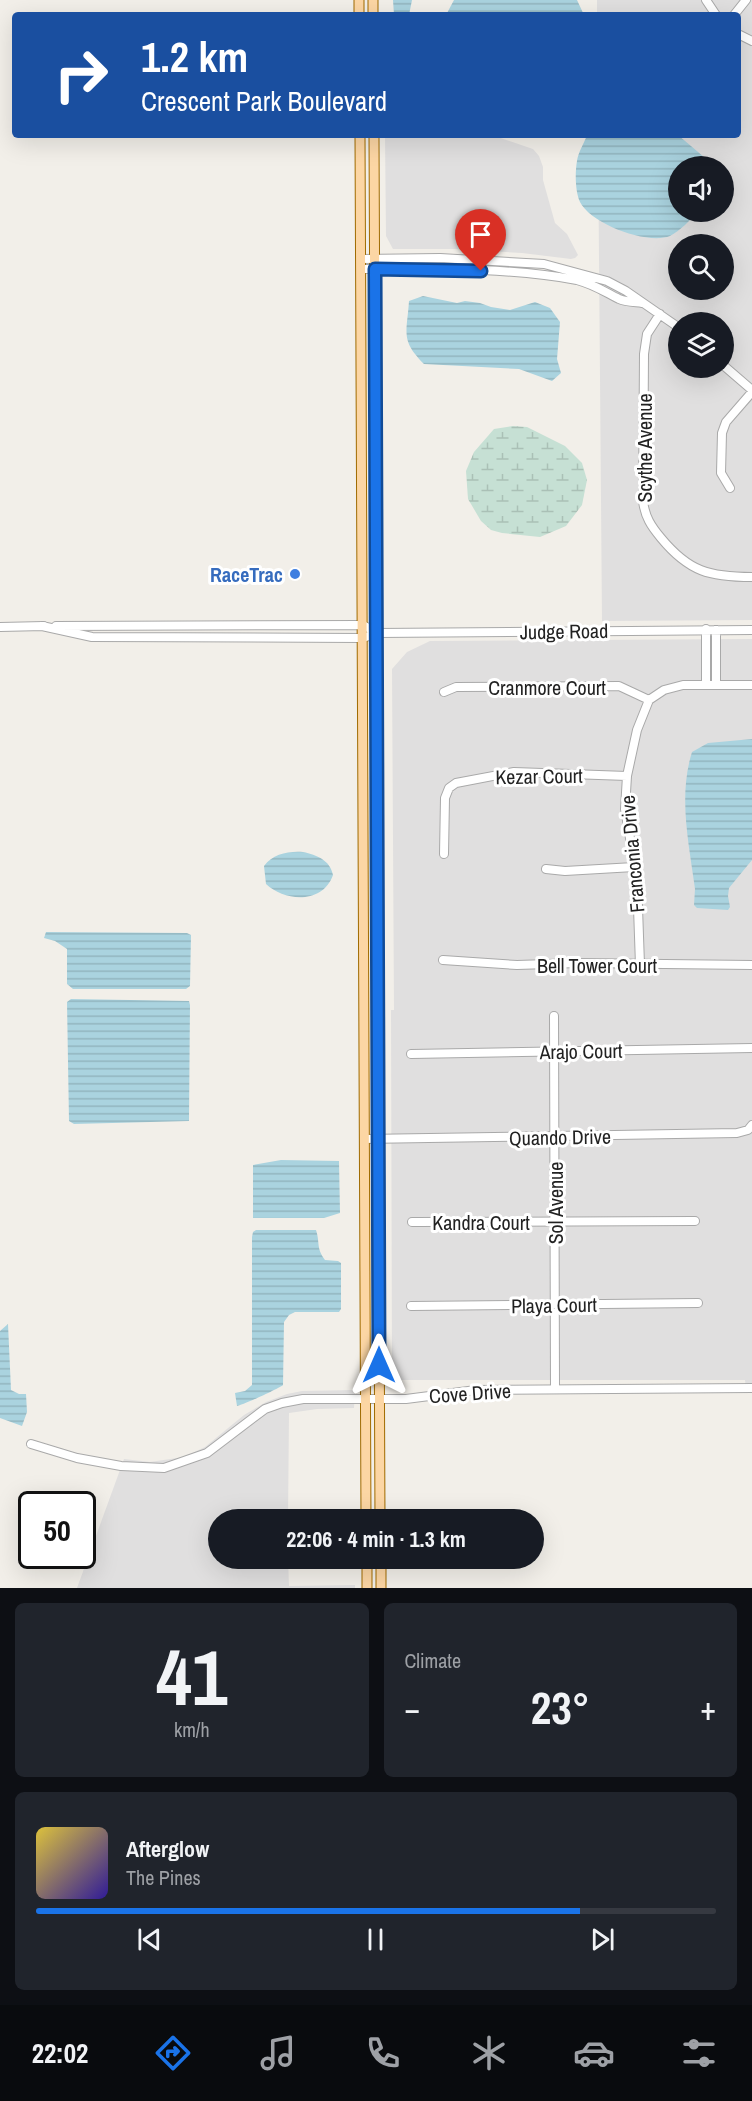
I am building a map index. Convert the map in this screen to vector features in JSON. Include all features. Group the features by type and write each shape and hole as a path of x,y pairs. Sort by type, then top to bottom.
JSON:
{"main road":[{"path":"360,138 366,1509"},
{"path":"374,138 380,1509"},
{"path":"362,448 370,457 376,474"},
{"path":"364,918 373,928 378,943"},
{"path":"367,1569 367,1588"},
{"path":"381,1569 381,1588"}],"street":[{"path":"736,12 746,0"},
{"path":"361,259 375,257 440,258 544,264 576,271 618,286 668,320"},
{"path":"440,258 440,270"},
{"path":"361,269 440,270 550,276 597,286 621,300 643,304"},
{"path":"614,296 618,286"},
{"name":"Scythe Avenue","path":"660,314 647,334 644,354 643,501 645,517 654,531 680,559 701,571 725,578 752,577"},
{"path":"730,488 721,473 722,433 726,422 752,391 734,375"},
{"name":"Judge Road","path":"0,627 363,625 377,633"},
{"name":"Judge Road","path":"42,626 92,637 363,638 377,633 752,630"},
{"path":"706,629 706,685"},
{"path":"716,630 716,685"},
{"path":"706,662 716,662"},
{"path":"649,700 664,690 682,685 752,685"},
{"name":"Cranmore Court","path":"444,692 456,687 619,686 649,700"},
{"name":"Franconia Drive","path":"640,965 637,879 625,808 627,776 637,730 649,700"},
{"name":"Kezar Court","path":"444,854 445,798 448,788 456,783 514,772 627,776"},
{"path":"546,869 565,871 634,867"},
{"name":"Bell Tower Court","path":"443,960 517,965 578,963 752,965"},
{"name":"Sol Avenue","path":"554,1016 555,1389"},
{"name":"Arajo Court","path":"411,1054 752,1048"},
{"name":"Quando Drive","path":"364,1139 737,1133 748,1130 752,1125"},
{"name":"Kandra Court","path":"412,1222 695,1221"},
{"name":"Playa Court","path":"411,1306 698,1303"},
{"name":"Cove Drive","path":"31,1444 77,1458 121,1466 165,1468 207,1453 265,1408 303,1399 406,1399 476,1390 752,1388"}],"shaded area":[{"path":"597,0 752,0 752,620 602,621 598,138 741,138 741,12 597,12"},
{"path":"385,138 501,138 533,149 539,156 555,223 567,234 578,255 571,259 522,253 454,249 393,249 386,236"},
{"path":"752,639 752,1388 746,1388 745,1380 397,1380 392,1374 391,1010 394,1010 392,669 407,652 430,641"},
{"path":"355,1390 354,1408 317,1409 289,1413 288,1509 208,1509 208,1569 288,1569 289,1586 355,1585 355,1588 77,1588 84,1569 96,1569 96,1536 124,1459 150,1462 184,1457 205,1447 244,1415 266,1402 302,1391"}],"green space":[{"path":"513,426 527,427 565,446 582,463 587,480 582,505 566,526 540,537 491,530 481,521 468,499 466,471 474,452 494,429"}],"water":[{"path":"393,0 412,0 410,12 394,12"},
{"path":"454,0 577,0 583,12 448,12"},
{"path":"586,138 682,138 703,156 668,156 668,222 688,222 674,234 660,238 648,238 620,231 595,218 578,198 576,170"},
{"path":"423,296 457,303 465,301 480,303 510,310 535,302 550,308 560,322 557,359 561,373 552,381 519,369 424,364 411,349 407,336 409,301"},
{"path":"752,739 752,860 729,888 730,907 728,910 697,908 694,905 695,889 685,803 692,752 708,743"},
{"path":"303,852 322,859 331,870 333,875 321,891 303,897 293,897 274,890 266,884 264,866 268,862 281,854"},
{"path":"46,932 187,933 191,935 190,986 186,989 73,989 67,984 67,949 55,941 44,938"},
{"path":"71,999 189,1001 189,1121 74,1124 69,1121 67,1002"},
{"path":"281,1160 339,1161 340,1213 324,1218 253,1218 253,1165"},
{"path":"256,1230 316,1230 319,1248 325,1260 341,1263 341,1309 339,1312 295,1312 289,1315 284,1322 283,1385 237,1406 235,1393 245,1391 252,1385 252,1237"},
{"path":"8,1324 11,1390 19,1394 26,1394 27,1412 22,1426 0,1418 0,1331"}],"place":[{"name":"RaceTrac","path":"295,574"}],"route":[{"path":"379,1365 375,269 481,271"}]}
